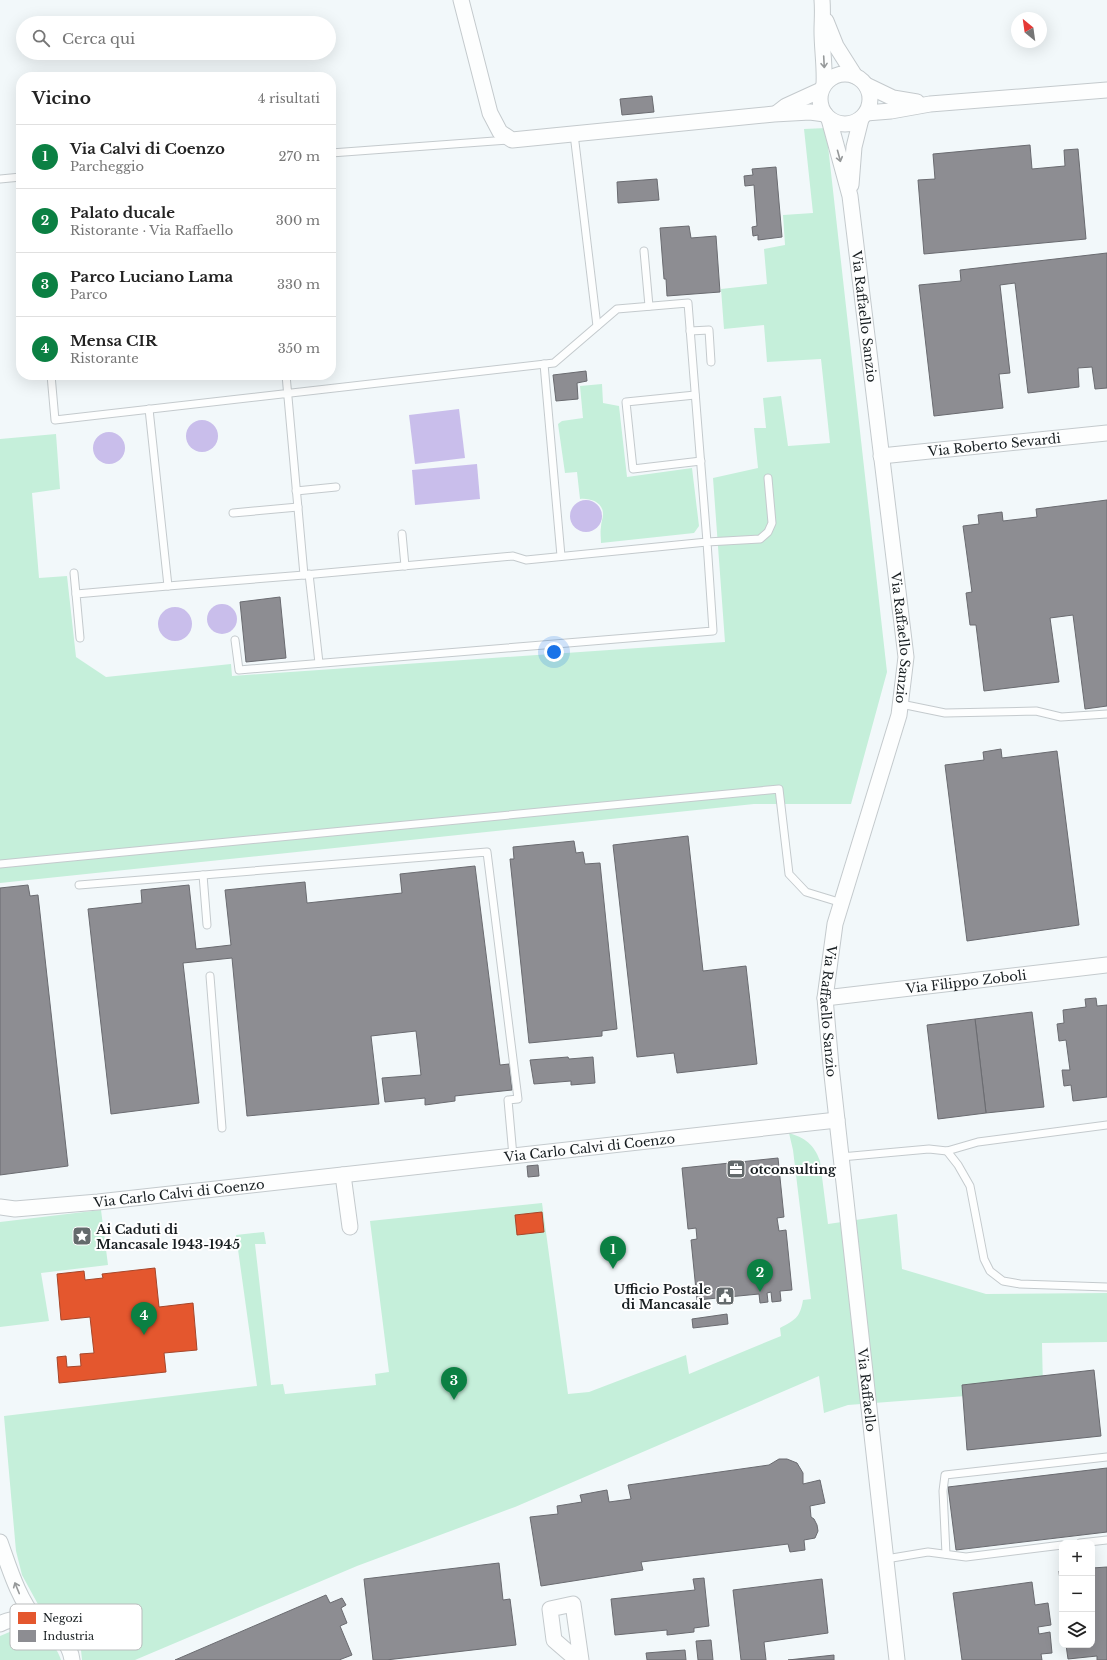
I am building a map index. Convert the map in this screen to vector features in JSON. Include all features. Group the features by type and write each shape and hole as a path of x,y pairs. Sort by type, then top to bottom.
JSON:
{"street":[{"path":"461,0 490,113 500,132 512,140 774,114 810,112 827,116"},
{"name":"Via Raffaello Sanzio","path":"823,6 836,46 855,76 861,79 869,92 870,100 863,116 854,147 850,196"},
{"name":"Via Raffaello Sanzio","path":"823,6 822,32 825,66 820,102 827,116 850,196 906,657 901,704 835,924 825,998 837,1120"},
{"path":"774,114 786,106 823,87 828,80 840,74 855,76"},
{"name":"Via Raffaello Sanzio","path":"866,85 893,98 930,104"},
{"name":"Via Raffaello Sanzio","path":"827,116 835,122 847,124 863,116 930,104 1107,90"},
{"name":"Via Roberto Sevardi","path":"881,456 1107,433"},
{"name":"Via Filippo Zoboli","path":"825,998 1107,965"},
{"name":"Via Carlo Calvi di Coenzo","path":"0,1207 15,1209 98,1202 837,1120"},
{"name":"Via Raffaello","path":"837,1120 897,1660"},
{"path":"343,1175 350,1228"},
{"name":"Via Carlo Calvi di Coenzo","path":"0,1214 15,1209"},
{"path":"0,1542 17,1590 24,1604"},
{"path":"577,1660 554,1640 550,1609 573,1604 581,1660"},
{"path":"0,1624 10,1622"},
{"path":"68,1650 72,1660"}],"lane":[{"path":"574,134 597,326"},
{"path":"336,153 512,140"},
{"path":"0,179 16,177"},
{"path":"644,251 649,306"},
{"path":"51,380 55,420 554,363 617,309 688,303 708,542 713,631 239,670 235,640"},
{"path":"690,331 709,330 711,362"},
{"path":"544,364 561,556"},
{"path":"287,380 296,491 319,664"},
{"path":"695,394 626,402 633,469 701,461"},
{"path":"150,410 168,586"},
{"path":"76,594 513,556 526,560 760,538 768,532 772,523 768,478"},
{"path":"296,491 336,487"},
{"path":"233,513 298,507"},
{"path":"402,534 405,566"},
{"path":"74,573 80,638"},
{"path":"901,704 945,713 1036,711 1061,717 1107,714"},
{"path":"0,864 779,789 789,874 806,892 842,903"},
{"path":"79,885 487,852 518,1099 508,1100 513,1156"},
{"path":"203,875 206,926"},
{"path":"210,976 222,1128"},
{"path":"841,1157 929,1149 947,1151 978,1142 1107,1125"},
{"path":"947,1151 958,1165 970,1186 984,1259 990,1271 1003,1281 1020,1284 1107,1287"},
{"path":"946,1554 943,1491 945,1474 1107,1457"},
{"path":"1095,1541 1107,1540"},
{"path":"886,1559 928,1552 966,1557 1059,1545"}],"green space":[{"path":"826,128 887,672 851,804 754,804 0,883 0,439 56,434 60,489 32,493 39,578 67,576 76,657 106,677 231,664 232,676 725,642 713,478 758,468 754,428 766,428 763,398 781,396 788,446 830,443 821,359 767,362 764,325 724,329 721,289 767,284 764,249 785,245 783,215 813,213 804,129"},
{"path":"602,384 603,403 619,406 627,477 692,468 699,526 694,533 601,543 601,524 603,516 601,506 592,500 580,499 577,472 565,473 558,424 562,421 583,418 580,386"},
{"path":"789,1133 808,1142 818,1155 828,1224 897,1214 902,1269 986,1294 1107,1293 1107,1342 1042,1343 1043,1390 848,1405 824,1413 819,1376 515,1507 357,1566 135,1660 82,1660 81,1650 142,1650 142,1604 38,1604 22,1575 16,1551 4,1416 257,1386 236,1235 264,1232 266,1244 255,1244 271,1385 283,1384 285,1394 376,1385 375,1374 389,1372 370,1221 542,1203 568,1394 589,1392 686,1355 689,1374 781,1336 780,1328 796,1318 803,1300 811,1299 793,1150"},
{"path":"101,1210 108,1265 41,1273 49,1321 0,1327 0,1222"},
{"path":"10,1632 10,1650 56,1650 61,1660 0,1660 0,1636"}],"shaded area":[{"path":"459,409 465,458 415,464 409,415"},
{"path":"199,420 205,420 215,427 218,436 217,442 211,449 205,452 199,452 189,445 186,439 186,433 193,423"},
{"path":"106,432 112,432 121,436 125,448 121,460 112,464 106,464 97,460 93,451 93,445 97,436"},
{"path":"477,464 480,499 415,505 412,470"},
{"path":"583,500 589,500 599,507 602,516 601,522 595,529 589,532 583,532 573,525 570,519 570,513 577,503"},
{"path":"222,604 233,608 237,619 233,630 222,634 211,630 207,619 211,608"},
{"path":"175,607 187,612 192,624 187,636 175,641 163,636 158,624 163,612"}],"building: Negozi":[{"path":"542,1212 544,1232 517,1235 515,1215"},
{"path":"155,1268 159,1307 193,1303 197,1350 164,1353 166,1372 59,1383 57,1357 66,1356 67,1367 81,1366 80,1354 94,1353 90,1317 61,1320 57,1274 84,1271 85,1280 103,1278 102,1274"}],"building: Industria":[{"path":"652,96 654,112 622,115 620,99"},
{"path":"1030,145 1032,169 1065,166 1064,150 1078,149 1086,239 924,254 918,180 935,179 933,154"},
{"path":"776,167 782,237 758,240 758,235 753,236 752,227 757,226 754,185 745,186 744,176 753,175 752,169"},
{"path":"657,179 659,200 618,203 617,182"},
{"path":"689,226 691,238 716,236 720,292 667,296 666,279 664,279 660,228"},
{"path":"1107,253 1107,388 1095,389 1092,367 1078,368 1079,387 1028,393 1015,283 1000,285 1010,373 999,374 1003,408 934,416 919,285 961,281 960,270"},
{"path":"586,371 587,381 577,383 578,399 556,401 553,375"},
{"path":"1107,500 1107,706 1085,709 1073,615 1050,618 1059,682 984,691 976,625 970,625 966,593 972,592 963,526 979,524 978,515 1002,512 1003,521 1037,517 1036,509"},
{"path":"280,597 286,658 246,662 240,602"},
{"path":"1001,749 1002,758 1057,751 1079,925 967,941 945,765 984,760 983,752"},
{"path":"688,836 703,971 746,966 757,1064 677,1073 674,1053 637,1057 613,845"},
{"path":"574,841 576,853 583,852 585,864 600,863 617,1029 602,1031 602,1036 529,1043 510,859 514,859 513,847"},
{"path":"475,866 500,1065 509,1064 512,1090 455,1096 455,1101 425,1105 425,1098 385,1102 382,1078 421,1075 416,1031 371,1036 379,1104 247,1116 232,958 183,963 199,1103 111,1114 88,909 142,903 141,890 189,885 196,949 231,945 225,890 305,882 307,903 402,893 400,874"},
{"path":"28,885 30,896 38,895 68,1166 0,1175 0,888"},
{"path":"1096,998 1097,1006 1107,1005 1107,1097 1073,1101 1071,1085 1064,1086 1062,1070 1070,1070 1066,1040 1059,1041 1057,1024 1064,1023 1063,1010 1086,1007 1085,999"},
{"path":"1032,1012 1044,1107 986,1113 975,1019"},
{"path":"975,1019 986,1113 938,1119 927,1025"},
{"path":"568,1057 569,1059 593,1057 595,1083 571,1085 571,1081 534,1084 530,1060"},
{"path":"778,1158 784,1217 777,1218 779,1231 786,1230 792,1290 780,1291 781,1301 772,1302 771,1292 767,1293 768,1302 760,1303 759,1294 697,1300 691,1240 697,1239 696,1228 688,1229 682,1168"},
{"path":"538,1165 539,1176 528,1177 527,1166"},
{"path":"727,1314 728,1324 693,1328 692,1319"},
{"path":"1094,1370 1101,1436 967,1450 962,1385"},
{"path":"779,1459 787,1459 797,1463 803,1473 803,1484 820,1480 825,1503 810,1506 811,1517 817,1525 818,1531 815,1538 804,1540 805,1550 790,1552 788,1544 641,1562 643,1570 541,1586 530,1517 558,1514 557,1506 582,1502 580,1495 607,1490 609,1502 631,1499 628,1485 769,1465"},
{"path":"1107,1468 1107,1532 956,1550 948,1487"},
{"path":"499,1563 503,1600 510,1599 516,1645 386,1660 373,1660 364,1579"},
{"path":"1107,1567 1107,1660 1097,1660 1097,1656 1068,1659 1066,1648 1095,1648 1095,1568"},
{"path":"704,1578 709,1626 694,1628 694,1632 667,1635 667,1630 615,1635 611,1599 695,1590 693,1579"},
{"path":"822,1579 828,1633 764,1642 766,1660 741,1660 733,1590"},
{"path":"1032,1582 1035,1605 1048,1603 1051,1625 1038,1627 1039,1634 1050,1632 1052,1653 1041,1654 1042,1660 962,1660 953,1593"},
{"path":"326,1595 330,1603 342,1598 346,1605 341,1608 347,1623 340,1626 352,1655 339,1660 175,1660"},
{"path":"711,1640 713,1660 698,1660 696,1641"},
{"path":"685,1650 686,1660 647,1660 646,1653"},
{"path":"834,1655 834,1660 788,1660"}],"place":[{"name":"otconsulting","path":"736,1169"},
{"name":"Ai Caduti di Mancasale 1943-1945","path":"82,1236"},
{"name":"Via Calvi di Coenzo","path":"613,1269"},
{"name":"Palato ducale","path":"760,1292"},
{"name":"Ufficio Postale di Mancasale","path":"725,1296"},
{"name":"Mensa CIR","path":"144,1335"},
{"name":"Parco Luciano Lama","path":"454,1400"}]}
